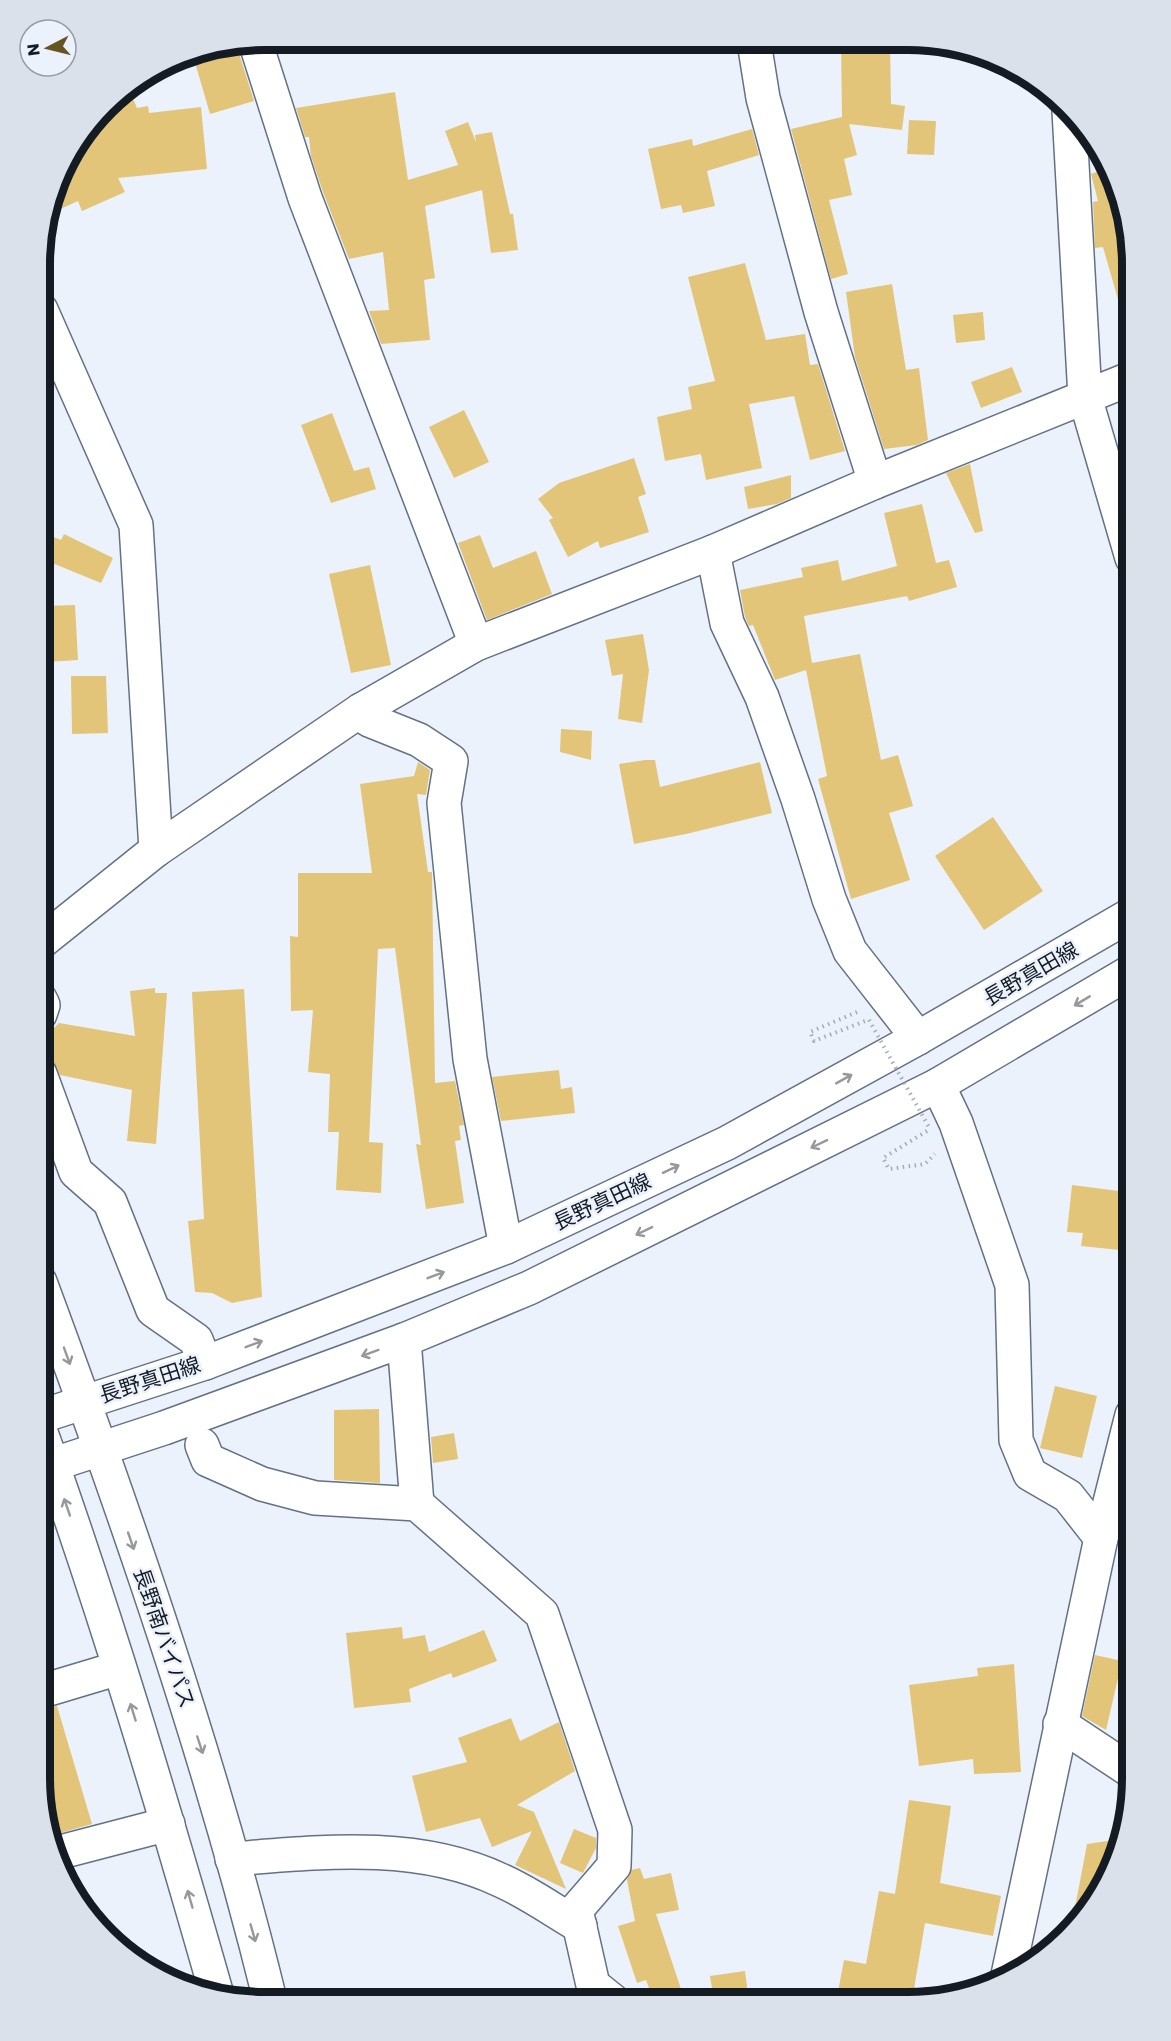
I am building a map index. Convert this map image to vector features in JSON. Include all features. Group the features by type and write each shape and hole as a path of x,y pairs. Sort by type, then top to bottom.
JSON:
{"main road":[{"path":"258,50 305,198 476,644"},
{"path":"755,50 763,98 821,312 875,482"},
{"path":"1070,125 1085,398 1122,524"},
{"path":"50,329 136,525 156,850"},
{"path":"50,935 156,850 361,710 476,644 713,552 875,482 1122,382"},
{"path":"713,552 728,623 762,697 798,799 829,899 850,951 918,1038"},
{"path":"361,710 369,720 419,740 451,761 444,803 466,1026 482,1130 506,1247"},
{"name":"長野真田線","path":"50,1413 205,1363 506,1247 727,1143 918,1038 1122,920"},
{"name":"長野真田線","path":"50,1466 404,1341 529,1288 938,1085 1122,977"},
{"path":"938,1085 956,1123 1012,1285 1016,1440 1030,1474 1068,1496 1101,1538"},
{"path":"50,1101 76,1172 110,1202 153,1310 196,1340 205,1363"},
{"name":"長野南バイパス","path":"50,1309 102,1449 203,1754 268,1992"},
{"path":"404,1341 417,1504"},
{"path":"202,1446 208,1460 262,1485 315,1498 417,1504 542,1614 615,1830 614,1866 576,1910 593,1985 602,1992"},
{"path":"1010,1965 1060,1724 1122,1455"},
{"path":"50,1478 119,1668 168,1824 214,1985"},
{"path":"50,1689 119,1668"},
{"path":"1060,1724 1122,1765"},
{"path":"63,1851 168,1824"},
{"path":"232,1859 345,1850 448,1861 501,1880 580,1926"}],"path":[{"path":"863,1009 810,1032 814,1041 869,1020 930,1129 883,1158 889,1169 925,1164 939,1149"}],"building":[{"path":"841,50 890,50 891,104 905,106 902,130 849,124 857,155 844,159 852,195 829,200 848,274 831,279 791,129 842,117"},
{"path":"238,51 254,101 210,114 195,61"},
{"path":"395,92 408,180 458,165 445,131 468,122 476,142 475,135 492,132 510,214 513,214 518,250 491,253 482,190 425,206 435,278 424,280 430,340 381,344 369,311 389,310 383,252 349,259 311,156 309,137 305,137 296,108"},
{"path":"132,95 137,108 148,106 149,113 201,107 207,169 118,178 125,192 82,211 78,201 56,211 66,182 78,157 94,133 103,128 101,125 112,112"},
{"path":"909,120 936,121 934,155 907,154"},
{"path":"752,129 759,155 707,171 715,206 683,213 681,205 661,209 648,149 692,139 693,146"},
{"path":"1100,171 1114,208 1120,236 1122,314 1103,247 1095,248 1093,202 1098,201 1091,174"},
{"path":"745,263 766,340 805,334 810,365 818,364 845,451 810,460 794,396 749,404 762,468 706,480 701,454 665,461 657,417 692,409 688,387 715,381 688,277"},
{"path":"892,284 906,370 919,368 928,440 917,445 884,449 855,357 846,292"},
{"path":"983,312 985,340 956,343 953,315"},
{"path":"1012,367 1022,392 981,408 971,382"},
{"path":"464,410 489,462 454,478 429,427"},
{"path":"332,413 354,471 369,467 376,489 331,503 301,425"},
{"path":"634,458 646,494 638,497 649,532 600,548 598,541 568,557 549,520 553,518 538,499 559,483"},
{"path":"970,464 983,531 975,533 946,473"},
{"path":"791,475 791,498 777,504 748,509 744,487"},
{"path":"922,504 936,563 949,560 957,587 909,601 907,596 804,616 812,663 860,654 881,760 898,755 913,806 889,813 910,880 851,899 818,779 827,776 806,670 775,680 753,625 749,626 745,617 740,590 803,577 801,568 838,560 842,581 897,566 884,513"},
{"path":"64,534 113,558 101,583 50,562 50,536 61,540"},
{"path":"480,535 493,568 536,551 552,594 487,620 458,543"},
{"path":"370,565 391,665 351,673 329,574"},
{"path":"75,605 78,660 50,662 50,606"},
{"path":"643,634 649,670 642,723 618,719 623,674 612,676 605,640"},
{"path":"71,676 106,676 108,733 72,734"},
{"path":"561,729 592,731 591,760 560,752"},
{"path":"655,760 660,787 760,762 772,813 634,844 619,764"},
{"path":"418,762 430,770 426,795 417,794 428,872 432,872 435,1083 455,1081 464,1125 459,1126 461,1140 455,1141 464,1203 426,1209 416,1144 421,1145 395,948 378,949 369,1142 383,1143 381,1193 336,1190 339,1132 328,1132 330,1074 308,1072 313,1010 291,1011 290,936 298,937 298,873 372,873 360,784 414,776"},
{"path":"993,817 1043,891 984,930 935,856"},
{"path":"155,988 155,993 167,993 156,1144 127,1141 132,1090 60,1075 50,1055 52,1030 59,1023 135,1036 130,991"},
{"path":"244,989 262,1297 232,1303 212,1293 195,1292 188,1221 204,1219 192,992"},
{"path":"559,1070 561,1089 572,1087 575,1113 501,1121 492,1077"},
{"path":"1072,1185 1122,1191 1120,1250 1081,1246 1083,1233 1067,1232"},
{"path":"1055,1386 1097,1396 1082,1458 1040,1448"},
{"path":"379,1409 380,1483 334,1480 334,1410"},
{"path":"454,1433 458,1459 433,1463 431,1437"},
{"path":"402,1627 403,1639 425,1635 429,1652 484,1630 497,1661 453,1678 451,1673 409,1689 411,1702 354,1708 346,1633"},
{"path":"1095,1655 1122,1661 1106,1730 1082,1716"},
{"path":"1014,1664 1021,1772 974,1774 973,1759 919,1766 909,1685 978,1676 977,1668"},
{"path":"57,1706 92,1824 57,1834 50,1791 50,1708"},
{"path":"511,1718 520,1741 559,1722 575,1771 517,1805 534,1812 566,1889 515,1865 532,1831 492,1847 480,1818 426,1832 412,1776 467,1762 458,1738"},
{"path":"909,1800 951,1806 940,1883 1001,1896 993,1936 925,1923 914,1992 838,1992 844,1960 866,1964 879,1891 895,1894"},
{"path":"574,1829 596,1838 596,1848 583,1873 560,1863"},
{"path":"1112,1840 1093,1884 1074,1911 1087,1844"},
{"path":"640,1868 644,1879 671,1873 679,1910 656,1914 682,1992 651,1992 646,1980 637,1983 618,1926 635,1921 627,1880 631,1870"},
{"path":"745,1971 748,1992 713,1992 710,1976"}]}
